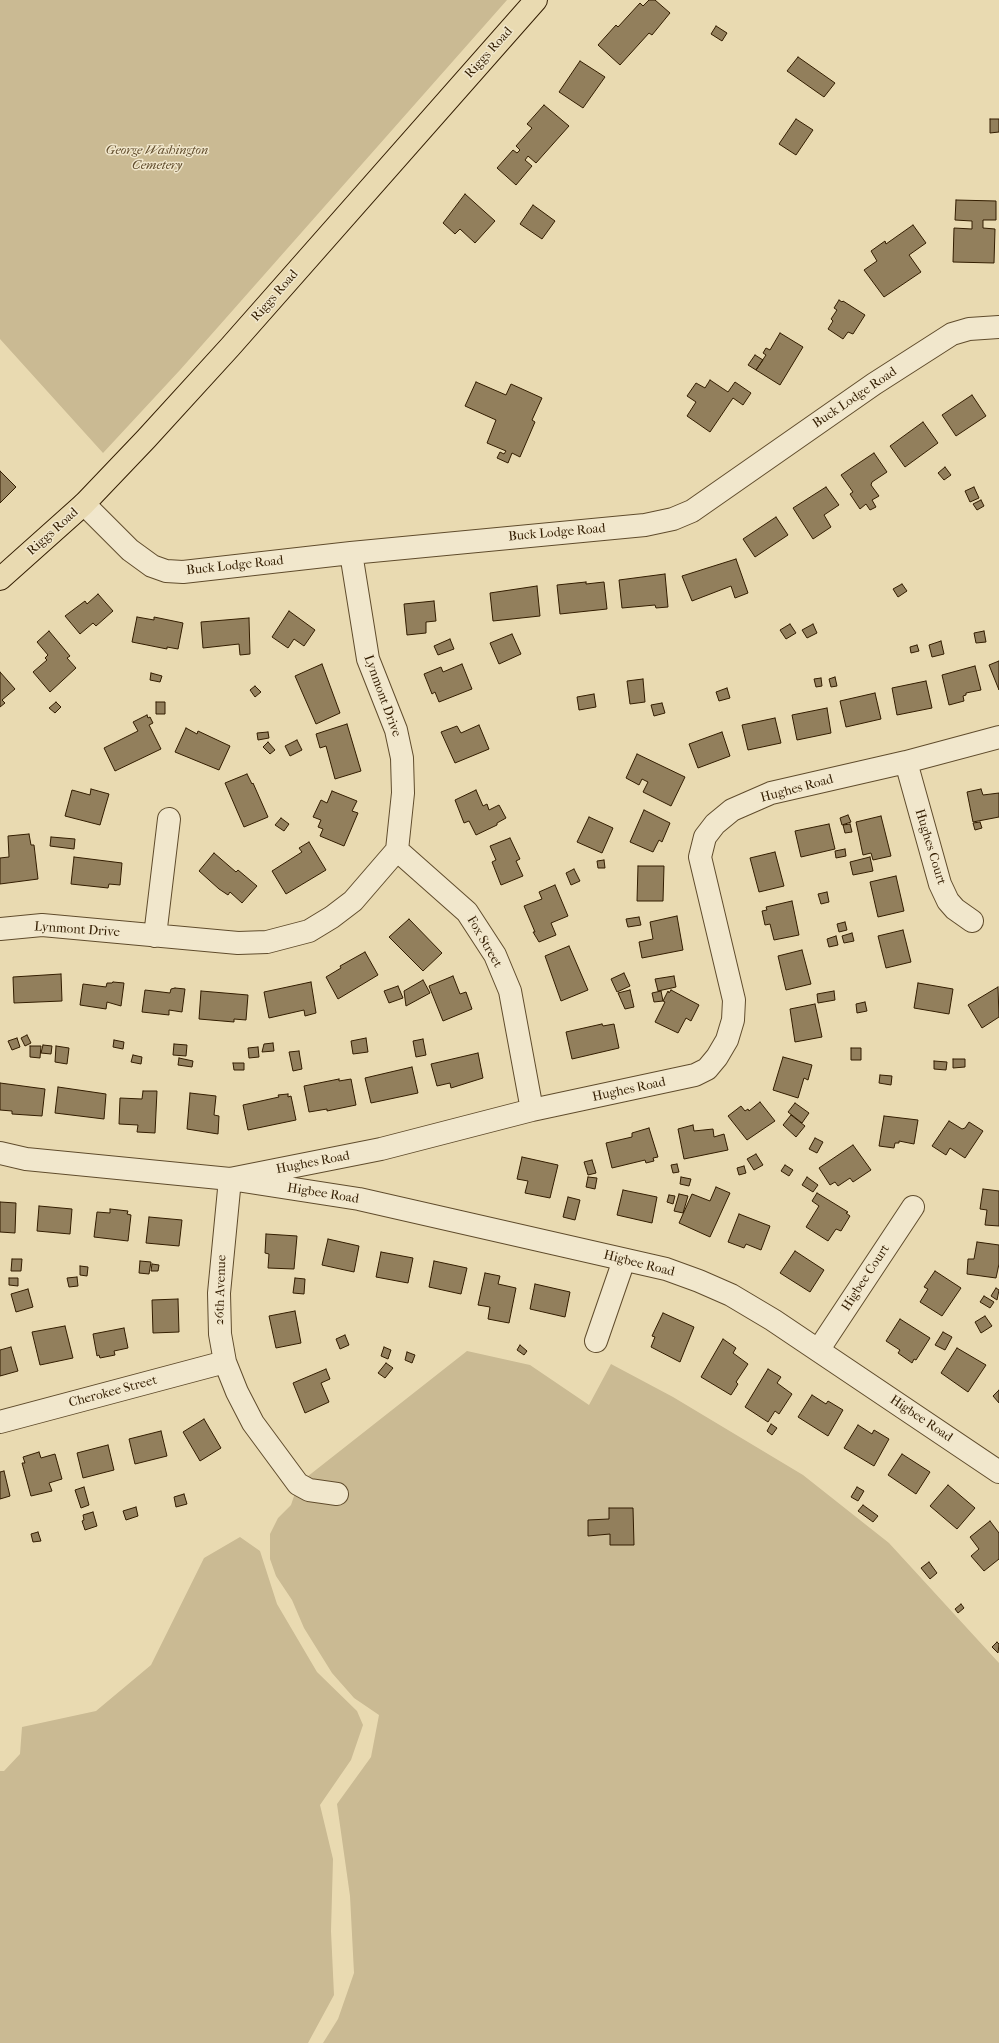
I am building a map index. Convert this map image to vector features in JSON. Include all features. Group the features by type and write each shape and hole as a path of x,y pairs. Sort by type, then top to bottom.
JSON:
{"main road":[{"name":"Riggs Road","path":"0,579 84,504 230,348 536,0"}],"street":[{"name":"Buck Lodge Road","path":"84,504 130,550 152,566 166,571 183,572 351,553 645,525 673,519 692,511 874,384 952,334 969,329 999,327"},
{"name":"Lynmont Drive","path":"0,929 42,925 238,943 267,942 309,931 332,917 353,901 397,850 403,793 402,758 396,730 368,659 351,553"},
{"name":"Hughes Road","path":"0,1153 26,1160 230,1179 381,1149 532,1110 659,1084 695,1075 707,1069 717,1057 727,1040 733,1020 734,1000 700,858 705,838 714,824 732,810 771,793 906,762 999,737"},
{"name":"Hughes Court","path":"906,762 940,884 948,901 955,909 972,921"},
{"path":"155,936 169,819"},
{"name":"Fox Street","path":"397,850 467,912 495,955 510,991 532,1110"},
{"name":"Higbee Road","path":"230,1179 359,1199 666,1269 731,1295 819,1349 999,1472"},
{"name":"26th Avenue","path":"230,1179 219,1293 220,1334 225,1362 237,1392 253,1422 298,1484 309,1490 337,1494"},
{"name":"Higbee Court","path":"819,1349 913,1207"},
{"path":"596,1341 624,1260"},
{"name":"Cherokee Street","path":"0,1422 225,1362"}],"green space":[{"name":"George Washington Cemetery","path":"0,0 507,0 180,370 103,453 0,339"},
{"path":"467,1351 530,1365 589,1405 611,1364 673,1397 803,1475 889,1543 999,1663 999,2043 323,2043 338,2019 354,1973 350,1896 337,1804 371,1757 379,1715 354,1698 332,1673 304,1628 292,1600 276,1576 270,1559 270,1534 278,1518 291,1505 298,1484"},
{"path":"240,1537 260,1551 277,1604 317,1672 357,1711 363,1725 351,1760 320,1805 333,1859 331,1931 334,1995 308,2043 0,2043 0,1771 4,1771 20,1754 22,1727 96,1711 151,1665 204,1558"}],"building":[{"path":"649,0 655,0 670,13 652,35 649,33 620,65 598,45 616,25 618,27 640,3 643,6"},
{"path":"716,26 727,33 722,41 711,34"},
{"path":"798,57 835,83 824,97 787,71"},
{"path":"580,61 605,77 583,108 559,92"},
{"path":"544,105 569,126 536,163 528,156 525,160 532,166 516,185 497,168 513,150 517,153 520,150 516,146 532,128 527,124"},
{"path":"796,119 813,130 796,155 779,144"},
{"path":"990,119 999,119 999,132 990,133"},
{"path":"465,194 495,221 475,243 460,229 455,234 443,223"},
{"path":"956,200 996,201 996,220 983,220 983,228 995,229 994,263 953,262 954,228 972,229 972,221 955,220"},
{"path":"533,205 555,221 542,239 520,224"},
{"path":"913,225 926,243 909,255 921,272 884,297 864,270 877,261 871,251 885,241 886,244"},
{"path":"839,300 865,315 853,334 848,332 843,339 828,329 833,321 831,319 837,310 834,308"},
{"path":"780,333 803,347 780,385 756,370 766,355 763,353 766,348 770,350"},
{"path":"755,355 763,360 756,370 748,365"},
{"path":"710,380 728,392 735,382 751,393 743,405 733,398 710,432 687,416 696,402 687,396 696,383 705,388"},
{"path":"476,382 506,395 511,384 542,398 532,420 535,422 520,457 512,453 508,463 497,458 500,452 504,454 506,451 487,443 496,420 465,406"},
{"path":"972,395 986,416 956,436 942,415"},
{"path":"923,422 938,443 905,467 890,446"},
{"path":"874,453 887,472 872,482 871,485 879,496 872,500 876,507 870,510 866,504 860,509 850,494 853,492 841,475"},
{"path":"945,467 951,475 944,480 938,473"},
{"path":"0,471 16,487 0,503"},
{"path":"826,487 839,505 824,515 831,527 813,539 793,508"},
{"path":"974,487 979,498 970,502 965,491"},
{"path":"981,500 984,506 977,510 973,504"},
{"path":"776,517 788,535 755,557 743,539"},
{"path":"736,559 748,593 735,598 731,586 692,601 682,576"},
{"path":"665,574 668,607 656,608 655,605 622,608 619,580"},
{"path":"586,582 586,584 604,582 607,609 560,614 557,585"},
{"path":"902,584 907,591 898,597 893,589"},
{"path":"537,586 540,616 493,621 490,593"},
{"path":"98,594 113,611 96,626 93,623 80,634 65,616 85,601 87,604"},
{"path":"434,601 436,621 426,622 426,633 407,635 404,604"},
{"path":"289,611 315,630 304,646 294,639 288,648 272,637"},
{"path":"137,617 154,620 154,617 183,623 178,649 167,647 167,649 132,642"},
{"path":"249,618 250,654 240,655 239,644 203,648 201,622"},
{"path":"790,624 796,633 786,639 780,630"},
{"path":"813,624 817,633 807,638 802,630"},
{"path":"49,631 70,656 67,658 76,668 50,692 33,672 47,660 45,658 48,655 37,642"},
{"path":"984,631 986,642 976,643 974,633"},
{"path":"512,634 521,654 499,664 490,643"},
{"path":"450,639 454,649 438,655 434,646"},
{"path":"941,641 944,654 932,657 929,645"},
{"path":"917,645 919,651 911,653 910,647"},
{"path":"999,661 999,690 989,665"},
{"path":"322,664 340,713 316,724 295,676"},
{"path":"462,664 472,689 439,702 435,692 432,694 424,674 441,667 443,672"},
{"path":"975,666 981,690 966,693 966,695 963,696 964,701 949,705 942,675"},
{"path":"0,672 15,689 2,700 5,703 0,707"},
{"path":"151,673 162,676 160,682 150,680"},
{"path":"835,677 837,686 831,687 829,679"},
{"path":"821,678 822,686 816,687 814,679"},
{"path":"643,679 645,702 630,704 627,681"},
{"path":"926,681 932,708 897,715 892,688"},
{"path":"255,686 261,692 255,697 250,690"},
{"path":"727,688 730,698 719,701 716,692"},
{"path":"875,693 881,719 846,727 840,701"},
{"path":"594,694 596,707 579,710 577,697"},
{"path":"56,702 61,707 55,713 49,708"},
{"path":"156,702 165,702 165,714 156,714"},
{"path":"662,703 665,713 654,716 651,705"},
{"path":"827,708 831,733 797,740 792,715"},
{"path":"147,715 153,723 149,725 161,749 115,771 104,748 138,731 133,722"},
{"path":"775,718 781,743 748,750 742,725"},
{"path":"347,724 361,771 335,779 326,746 320,748 316,734"},
{"path":"479,725 489,749 455,763 441,732 457,726 461,733"},
{"path":"186,728 197,734 198,731 230,746 219,770 175,752"},
{"path":"268,732 269,738 258,740 257,733"},
{"path":"722,732 730,756 698,768 689,744"},
{"path":"297,740 302,750 290,756 285,746"},
{"path":"268,742 275,750 270,754 263,747"},
{"path":"637,754 685,777 671,806 643,792 648,782 642,779 639,785 626,778"},
{"path":"247,774 252,784 253,783 268,817 244,827 225,783"},
{"path":"91,789 109,794 100,825 65,816 72,790 90,795"},
{"path":"981,789 983,795 999,793 999,817 973,822 967,792"},
{"path":"476,790 483,806 487,804 489,810 499,805 506,818 497,823 497,825 476,835 469,821 464,823 455,800"},
{"path":"332,791 357,801 352,811 358,813 344,846 320,836 323,829 318,827 321,820 313,817 321,800 327,803"},
{"path":"644,810 670,823 662,842 659,840 653,852 630,842"},
{"path":"848,815 851,822 842,825 840,818"},
{"path":"881,816 891,856 873,860 871,853 863,855 856,822"},
{"path":"589,817 613,828 602,853 577,842"},
{"path":"281,818 289,824 284,831 275,825"},
{"path":"980,822 982,828 975,830 973,823"},
{"path":"829,824 835,849 801,857 795,831"},
{"path":"850,824 852,832 845,833 843,825"},
{"path":"29,834 31,845 34,845 38,879 0,884 0,858 9,857 8,836"},
{"path":"51,837 75,839 74,849 50,846"},
{"path":"510,838 520,859 516,861 523,876 501,885 492,862 496,860 490,846"},
{"path":"309,842 326,870 286,894 272,871 302,852 299,848"},
{"path":"845,849 846,856 836,858 835,851"},
{"path":"775,852 784,886 759,892 750,858"},
{"path":"214,853 236,872 238,870 257,886 242,903 230,892 228,895 219,889 199,871"},
{"path":"74,857 122,863 120,885 109,884 108,888 71,884"},
{"path":"870,857 873,871 853,875 850,862"},
{"path":"604,860 605,868 598,868 597,861"},
{"path":"638,866 664,866 663,901 637,901"},
{"path":"574,869 580,881 571,885 566,873"},
{"path":"896,876 904,911 878,917 870,882"},
{"path":"555,885 568,916 551,923 556,935 539,942 533,932 535,932 524,906 542,899 539,892"},
{"path":"827,892 829,902 821,904 818,894"},
{"path":"792,901 799,935 774,940 770,924 765,925 762,911 767,910 766,907"},
{"path":"677,916 683,950 642,958 639,942 653,939 650,922"},
{"path":"639,917 641,925 628,927 626,919"},
{"path":"409,919 442,953 423,971 389,937"},
{"path":"845,922 847,930 839,932 837,924"},
{"path":"903,930 911,962 886,968 878,936"},
{"path":"852,933 854,941 844,943 842,936"},
{"path":"836,936 838,945 829,947 827,939"},
{"path":"569,946 588,990 561,1001 545,956"},
{"path":"802,950 811,984 786,990 778,956"},
{"path":"365,952 378,975 338,999 326,977 341,968 340,966"},
{"path":"624,973 630,986 617,992 611,979"},
{"path":"61,974 62,1001 14,1003 13,977"},
{"path":"453,976 460,994 466,992 472,1009 443,1021 429,986"},
{"path":"674,976 676,987 658,991 655,979"},
{"path":"423,980 430,993 406,1006 404,991"},
{"path":"311,982 316,1013 305,1016 304,1010 269,1018 264,992"},
{"path":"107,983 124,983 121,1006 107,1002 106,1009 80,1005 83,984 106,987"},
{"path":"918,983 953,989 949,1014 914,1008"},
{"path":"398,986 403,998 389,1003 384,991"},
{"path":"998,987 999,1017 982,1028 968,1005"},
{"path":"171,989 185,989 182,1012 169,1010 169,1015 142,1012 145,990 170,993"},
{"path":"630,990 634,1007 625,1009 618,993"},
{"path":"671,990 699,1005 691,1021 686,1018 678,1033 655,1022 665,1002 663,1001 668,991 669,993"},
{"path":"201,991 248,995 246,1020 234,1019 234,1022 199,1019"},
{"path":"661,991 663,1001 654,1002 652,993"},
{"path":"834,991 835,1000 818,1003 817,994"},
{"path":"865,1002 867,1011 857,1013 856,1004"},
{"path":"815,1004 822,1037 795,1042 790,1009"},
{"path":"602,1024 603,1026 614,1024 619,1048 572,1059 566,1032"},
{"path":"27,1035 31,1043 25,1046 21,1038"},
{"path":"17,1038 20,1047 12,1050 8,1041"},
{"path":"366,1038 368,1052 353,1054 351,1041"},
{"path":"423,1039 426,1055 416,1057 413,1041"},
{"path":"114,1040 124,1042 123,1049 113,1047"},
{"path":"273,1043 274,1051 262,1052 264,1044"},
{"path":"174,1044 187,1045 186,1056 173,1055"},
{"path":"43,1045 52,1046 51,1054 41,1053"},
{"path":"30,1046 41,1046 40,1058 30,1057"},
{"path":"56,1046 69,1048 67,1064 55,1062"},
{"path":"258,1047 259,1057 249,1058 248,1048"},
{"path":"851,1048 861,1048 861,1060 851,1060"},
{"path":"299,1051 302,1069 293,1071 289,1052"},
{"path":"478,1053 483,1078 451,1088 450,1083 437,1086 431,1064"},
{"path":"133,1055 142,1057 141,1064 131,1062"},
{"path":"783,1057 812,1065 808,1080 804,1078 798,1098 773,1090"},
{"path":"179,1058 193,1061 192,1067 178,1065"},
{"path":"953,1059 965,1059 965,1067 953,1068"},
{"path":"934,1061 947,1062 946,1070 934,1069"},
{"path":"233,1063 244,1063 244,1070 234,1070"},
{"path":"412,1067 418,1093 371,1103 365,1078"},
{"path":"880,1075 892,1076 891,1085 879,1083"},
{"path":"339,1079 339,1081 351,1079 356,1105 327,1111 327,1109 309,1112 304,1086"},
{"path":"0,1083 45,1089 42,1116 12,1114 12,1111 0,1110"},
{"path":"58,1087 106,1094 104,1119 55,1113"},
{"path":"143,1091 157,1091 155,1133 137,1132 138,1125 119,1124 120,1098 142,1099"},
{"path":"190,1093 216,1096 214,1115 219,1116 218,1134 187,1129"},
{"path":"288,1094 288,1097 291,1096 296,1120 248,1130 243,1105 279,1097 278,1095"},
{"path":"760,1102 775,1121 747,1140 728,1116 741,1106 745,1111 748,1109 749,1111"},
{"path":"795,1103 809,1113 802,1123 788,1112"},
{"path":"791,1115 805,1126 796,1137 783,1125"},
{"path":"884,1116 918,1120 914,1144 899,1141 899,1143 895,1143 894,1148 879,1146"},
{"path":"949,1121 962,1129 965,1128 969,1122 983,1131 965,1158 950,1148 946,1155 932,1146"},
{"path":"693,1125 694,1131 713,1129 714,1137 724,1134 728,1150 684,1159 678,1129"},
{"path":"649,1128 658,1157 653,1158 654,1161 646,1163 645,1160 612,1168 606,1143 632,1137 632,1133"},
{"path":"815,1138 823,1142 817,1153 809,1149"},
{"path":"853,1145 871,1170 853,1182 850,1178 838,1186 835,1182 830,1185 819,1168"},
{"path":"756,1154 763,1165 754,1170 747,1159"},
{"path":"522,1157 558,1165 550,1198 525,1193 528,1181 517,1179"},
{"path":"592,1160 596,1173 588,1175 584,1162"},
{"path":"677,1164 679,1172 673,1173 671,1165"},
{"path":"785,1165 793,1170 789,1176 781,1171"},
{"path":"744,1166 746,1173 739,1175 737,1168"},
{"path":"588,1177 597,1178 595,1189 586,1187"},
{"path":"681,1177 691,1179 689,1186 680,1184"},
{"path":"807,1177 818,1185 813,1192 802,1185"},
{"path":"716,1187 730,1193 710,1237 679,1223 692,1194 710,1201"},
{"path":"983,1189 999,1191 999,1226 985,1225 987,1210 980,1209"},
{"path":"623,1190 657,1197 652,1223 617,1215"},
{"path":"817,1193 848,1212 846,1213 850,1216 841,1231 836,1229 828,1241 806,1227 819,1206 812,1201"},
{"path":"679,1194 688,1196 683,1213 674,1211"},
{"path":"669,1195 675,1196 673,1204 667,1202"},
{"path":"568,1197 580,1200 575,1220 563,1217"},
{"path":"0,1202 16,1203 15,1233 0,1232"},
{"path":"39,1206 72,1209 70,1234 37,1231"},
{"path":"110,1209 128,1211 127,1214 131,1215 128,1241 94,1237 97,1212 110,1213"},
{"path":"739,1214 770,1226 761,1250 746,1244 744,1248 728,1242"},
{"path":"149,1217 182,1220 179,1246 146,1243"},
{"path":"266,1234 297,1236 294,1269 268,1268 269,1254 265,1253"},
{"path":"328,1239 359,1246 354,1272 322,1265"},
{"path":"977,1242 999,1245 999,1264 996,1278 967,1274 968,1259 974,1259"},
{"path":"795,1251 824,1270 810,1292 780,1273"},
{"path":"381,1252 413,1258 408,1283 376,1277"},
{"path":"12,1259 22,1259 21,1271 11,1271"},
{"path":"140,1261 151,1262 149,1274 139,1273"},
{"path":"434,1261 467,1268 461,1294 429,1287"},
{"path":"152,1264 159,1265 158,1271 151,1271"},
{"path":"80,1266 88,1267 87,1276 80,1275"},
{"path":"935,1271 961,1288 942,1316 920,1302 928,1289 924,1287"},
{"path":"485,1273 500,1276 498,1284 516,1288 509,1323 488,1319 490,1307 478,1305"},
{"path":"77,1277 78,1286 69,1287 67,1278"},
{"path":"9,1278 18,1278 18,1286 9,1285"},
{"path":"295,1278 305,1279 304,1294 293,1293"},
{"path":"535,1284 570,1292 565,1317 530,1309"},
{"path":"996,1288 999,1290 997,1300 991,1296"},
{"path":"28,1289 33,1307 16,1312 11,1294"},
{"path":"984,1296 994,1302 990,1308 980,1302"},
{"path":"178,1299 179,1332 153,1333 152,1300"},
{"path":"295,1311 301,1343 276,1348 269,1316"},
{"path":"663,1313 694,1327 680,1362 651,1347 655,1337 652,1336"},
{"path":"985,1316 992,1326 981,1333 975,1322"},
{"path":"900,1319 930,1338 916,1360 914,1359 912,1363 898,1353 900,1350 886,1341"},
{"path":"65,1326 73,1358 40,1365 32,1332"},
{"path":"124,1328 128,1348 114,1351 115,1355 100,1358 99,1355 97,1356 93,1334"},
{"path":"943,1332 952,1337 945,1350 935,1345"},
{"path":"345,1335 349,1345 340,1349 336,1339"},
{"path":"723,1339 736,1348 733,1353 748,1364 736,1382 738,1384 731,1395 701,1377"},
{"path":"520,1345 527,1351 524,1355 517,1350"},
{"path":"11,1347 18,1371 0,1376 0,1350"},
{"path":"384,1347 391,1350 388,1359 381,1356"},
{"path":"957,1348 986,1365 968,1392 941,1373"},
{"path":"407,1352 415,1355 412,1363 405,1360"},
{"path":"386,1363 393,1368 385,1378 378,1373"},
{"path":"326,1369 330,1379 321,1383 329,1402 305,1413 293,1383"},
{"path":"768,1369 781,1377 777,1383 792,1394 779,1414 775,1411 768,1422 745,1407"},
{"path":"999,1390 999,1403 993,1396"},
{"path":"812,1395 826,1404 828,1401 843,1410 828,1436 798,1417"},
{"path":"204,1419 221,1448 200,1461 183,1432"},
{"path":"771,1424 777,1428 772,1435 767,1431"},
{"path":"858,1425 872,1434 874,1430 889,1439 874,1466 844,1448"},
{"path":"161,1431 167,1456 135,1464 129,1439"},
{"path":"108,1445 114,1470 83,1478 77,1453"},
{"path":"39,1452 41,1458 55,1454 62,1479 49,1483 52,1491 31,1496 22,1463 25,1463 23,1457"},
{"path":"902,1454 930,1472 916,1494 888,1475"},
{"path":"4,1471 10,1496 0,1499 0,1472"},
{"path":"948,1485 975,1508 957,1529 930,1506"},
{"path":"84,1487 89,1505 81,1508 75,1490"},
{"path":"857,1487 864,1491 858,1501 851,1497"},
{"path":"184,1494 187,1504 176,1507 174,1497"},
{"path":"863,1505 878,1516 873,1522 858,1511"},
{"path":"136,1507 138,1516 126,1520 123,1511"},
{"path":"609,1508 633,1508 634,1545 610,1545 610,1534 588,1536 588,1520 609,1519"},
{"path":"93,1512 97,1526 85,1530 82,1521 84,1520 83,1515"},
{"path":"990,1521 999,1533 999,1559 984,1571 971,1556 979,1549 970,1537"},
{"path":"38,1532 41,1541 33,1542 31,1534"},
{"path":"929,1562 937,1573 930,1579 921,1568"},
{"path":"961,1604 964,1608 958,1613 955,1609"},
{"path":"997,1642 999,1644 998,1653 992,1647"}]}
